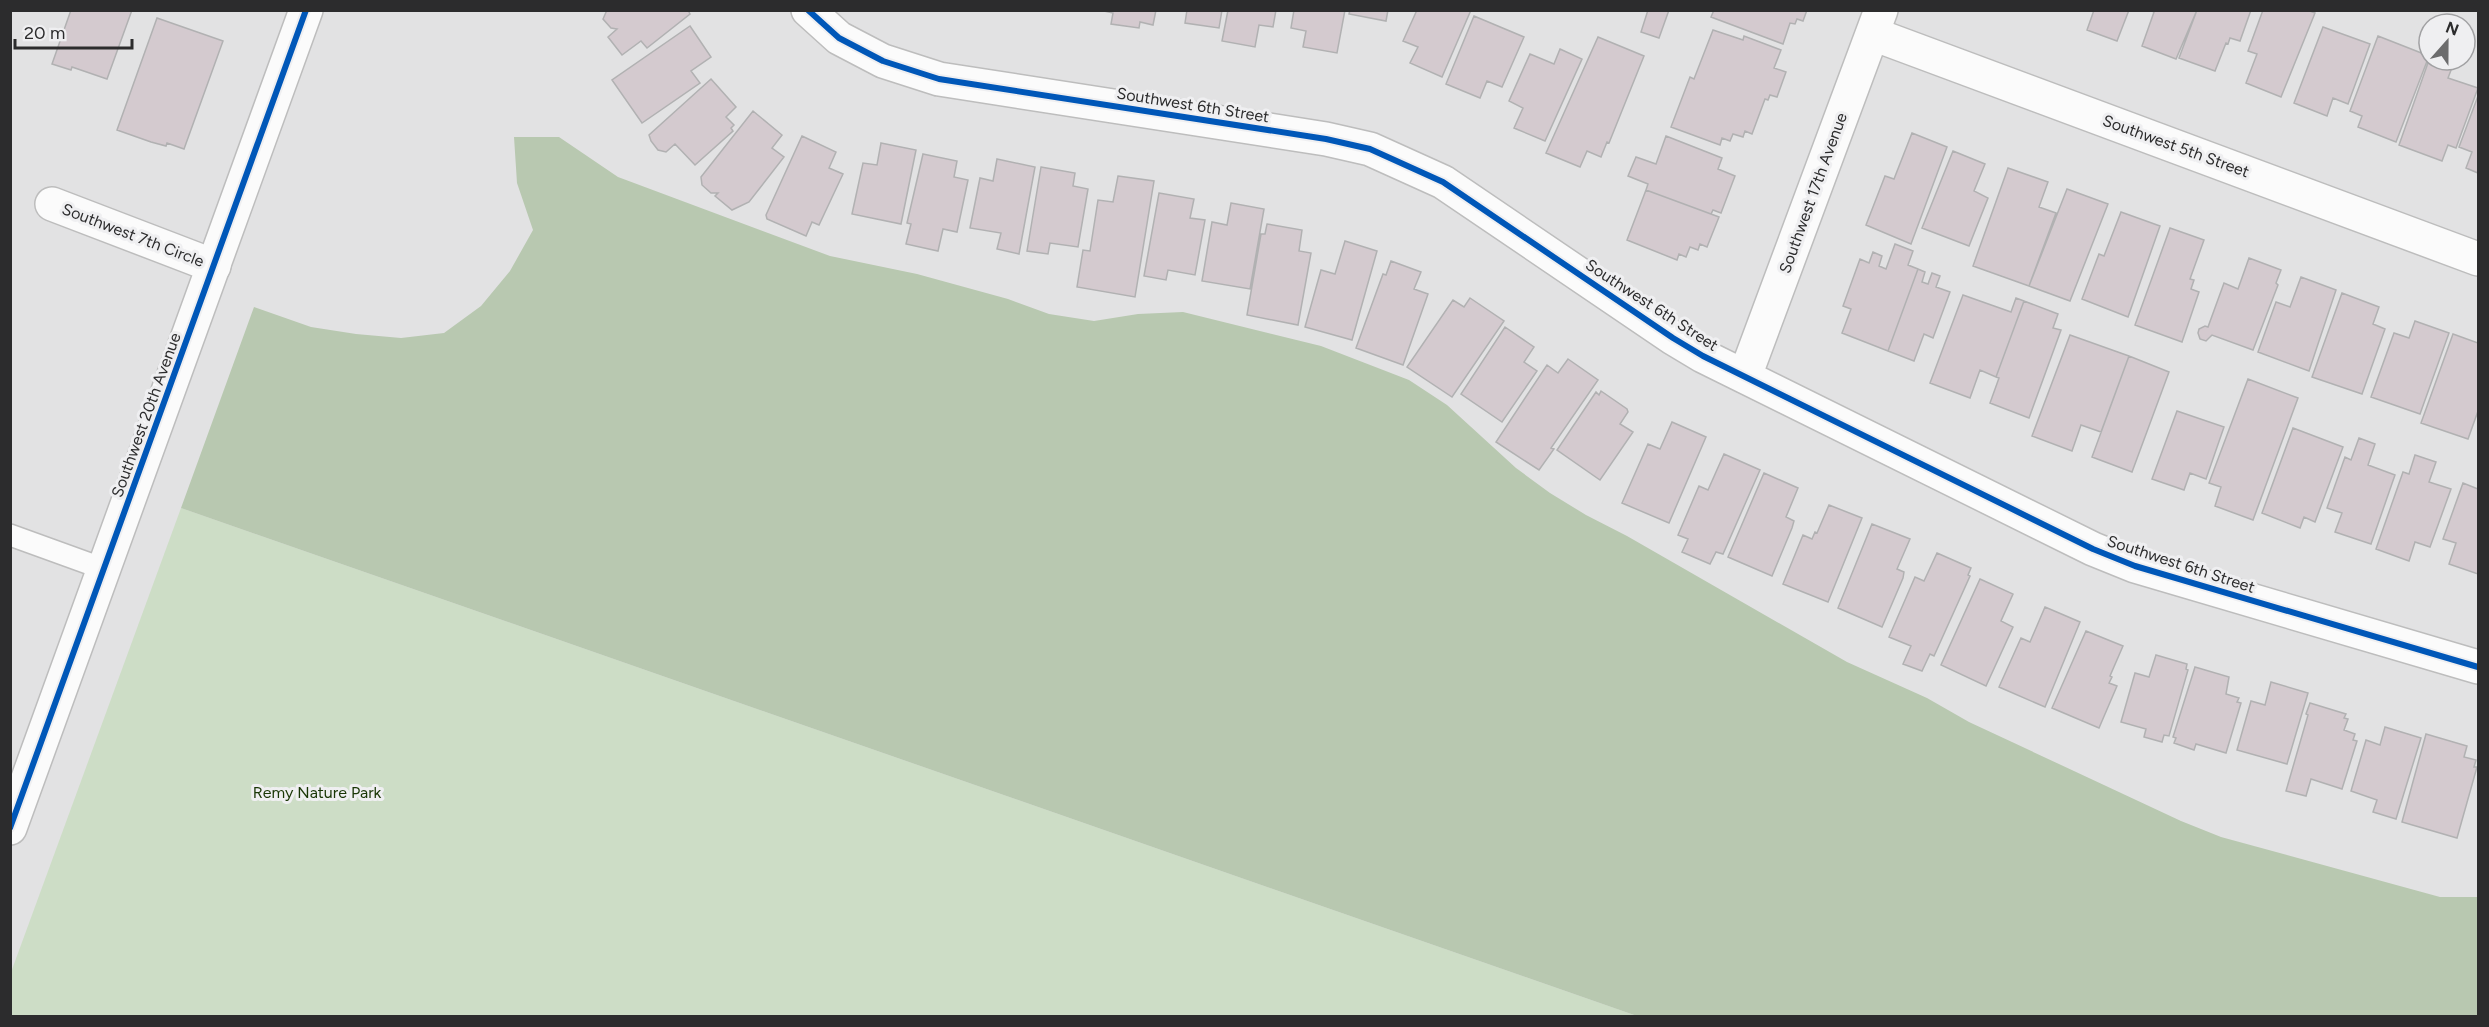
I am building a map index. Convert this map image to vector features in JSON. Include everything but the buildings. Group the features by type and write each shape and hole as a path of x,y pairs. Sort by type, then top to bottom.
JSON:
{"street":[{"name":"Southwest 20th Avenue","path":"10,828 306,10"},
{"name":"Southwest 6th Street","path":"808,10 839,38 883,61 939,79 1326,139 1370,149 1443,182 1703,356 2093,549 2135,566 2478,667"},
{"name":"Southwest 17th Avenue","path":"1745,376 1877,22"},
{"name":"Southwest 5th Street","path":"1877,22 2478,258"},
{"name":"Southwest 7th Circle","path":"52,204 214,266"}],"lane":[{"path":"10,536 104,569"}],"green space":[{"path":"514,137 559,137 618,177 830,256 917,274 1008,299 1049,314 1094,321 1138,314 1183,312 1321,346 1409,380 1447,405 1516,468 1550,493 1586,515 1627,536 1847,662 1927,698 1969,722 2181,821 2221,837 2440,897 2478,897 2478,1016 1637,1016 181,508 254,307 311,327 401,338 444,333 481,306 510,271 533,230 517,183"},
{"name":"Remy Nature Park","path":"181,508 1637,1016 11,1016 10,975"}],"cycle path":[{"path":"10,828 306,10"},
{"path":"808,10 839,38 883,61 939,79 1326,139 1370,149 1443,182 1703,356 2093,549 2135,566 2478,667"}]}
